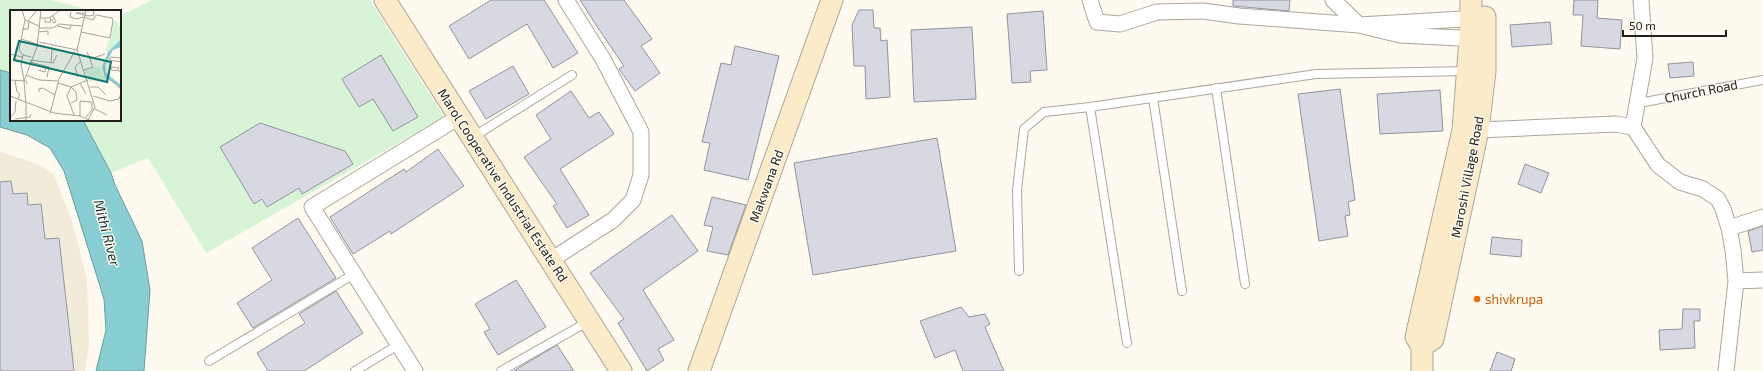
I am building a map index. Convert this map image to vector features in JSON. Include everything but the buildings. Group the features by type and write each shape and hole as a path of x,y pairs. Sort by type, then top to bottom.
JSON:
{"street":[{"name":"Marol Cooperative Industrial Estate Rd","path":"385,0 622,371"},
{"path":"551,260 614,220 633,200 641,175 642,132 603,59 566,0"},
{"name":"Makwana Rd","path":"699,371 832,0"},
{"path":"1090,0 1097,22 1120,24 1157,6 1239,16 1359,25 1478,19"},
{"path":"1333,0 1359,25"},
{"path":"1641,0 1645,58 1633,127 1658,165 1680,182 1704,189 1718,199 1729,228 1734,250 1736,281 1726,371"},
{"name":"Maroshi Village Road","path":"1422,346 1433,339 1478,130 1476,71 1478,19"},
{"name":"Maroshi Village Road","path":"1422,371 1422,346 1416,336 1476,71"},
{"path":"415,371 312,207 459,117"},
{"path":"1478,130 1616,124 1633,127"},
{"path":"1729,228 1763,217"},
{"path":"1736,281 1763,280"}],"lane":[{"path":"1018,271 1017,190 1024,129 1044,112 1090,107 1316,74 1476,71"},
{"path":"472,137 572,75"},
{"name":"Church Road","path":"1638,103 1763,80"},
{"path":"1216,88 1245,284"},
{"path":"1153,98 1182,291"},
{"path":"1090,107 1127,343"},
{"path":"209,361 354,274"},
{"path":"501,371 589,320"},
{"path":"355,371 398,345"}],"shaded area":[{"path":"0,152 27,160 43,167 54,175 73,224 87,280 89,345 85,371 0,371"}],"green space":[{"path":"0,0 51,0 91,10 10,10 10,73 0,70"},
{"path":"152,0 370,0 444,117 206,253 148,158 111,173 84,121 121,121 121,16"}],"water":[{"name":"Mithi River","path":"0,70 10,73 10,121 84,121 111,173 115,185 142,241 150,290 144,371 96,371 106,330 104,299 64,171 50,148 27,135 0,127"}],"place":[{"name":"shivkrupa","path":"1477,299"}]}
